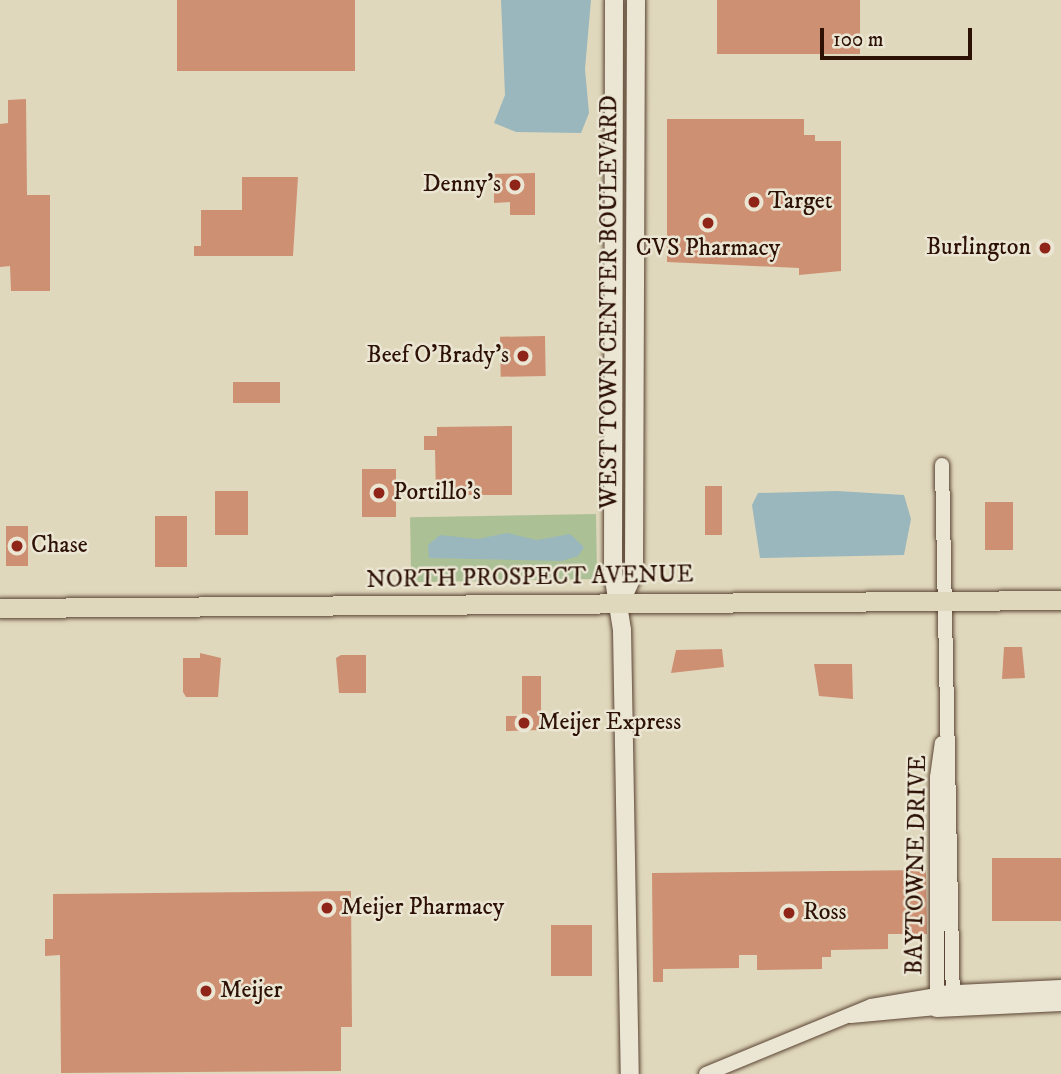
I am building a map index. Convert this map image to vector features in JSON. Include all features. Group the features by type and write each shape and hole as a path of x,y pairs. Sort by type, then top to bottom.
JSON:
{"main road":[{"name":"WEST TOWN CENTER BOULEVARD","path":"614,0 613,573 621,601 630,1074"},
{"name":"WEST TOWN CENTER BOULEVARD","path":"621,601 634,573 636,0"},
{"name":"NORTH PROSPECT AVENUE","path":"0,608 943,598 1061,600"},
{"path":"945,1001 1061,989"},
{"path":"945,1001 1061,1002"}],"street":[{"name":"BAYTOWNE DRIVE","path":"943,465 944,724 951,777 945,1001"},
{"path":"706,1074 850,1016 945,1001"}],"green space":[{"path":"596,514 597,579 411,582 410,517"}],"water":[{"path":"501,0 591,0 585,69 589,113 581,133 516,132 494,123 505,95"},
{"path":"837,491 904,495 911,519 904,555 760,558 752,505 758,493"},
{"path":"507,533 537,540 570,534 584,547 578,556 562,561 429,558 428,545 440,535 478,539"}],"building":[{"path":"177,0 355,0 355,71 177,71"},
{"path":"717,0 860,0 860,54 717,54"},
{"path":"26,99 27,195 50,195 50,291 11,291 10,266 0,267 0,124 8,123 8,100"},
{"name":"Target","path":"667,119 804,119 804,135 815,135 815,141 841,141 841,271 799,275 799,268 667,262"},
{"name":"Denny's","path":"535,173 535,215 510,215 510,202 494,203 494,174"},
{"path":"242,177 298,177 293,256 194,256 194,246 201,246 201,210 242,210"},
{"name":"Beef O'Brady's","path":"545,336 546,376 501,377 500,337"},
{"path":"233,382 280,382 280,403 233,403"},
{"path":"512,426 512,495 436,495 435,450 424,450 424,436 437,436 437,427"},
{"name":"Portillo's","path":"362,469 396,469 396,517 362,517"},
{"path":"705,486 722,486 722,535 705,535"},
{"path":"215,491 248,491 248,535 215,535"},
{"path":"985,502 1013,502 1013,550 985,550"},
{"path":"155,516 187,516 187,567 155,567"},
{"name":"Chase","path":"6,526 28,526 28,566 6,566"},
{"path":"1004,647 1022,647 1025,678 1002,679"},
{"path":"722,649 724,667 671,673 676,650"},
{"path":"200,653 221,658 218,697 186,697 183,692 183,658 200,658"},
{"path":"341,655 366,655 366,693 339,693 336,658"},
{"path":"814,664 852,664 853,699 819,696"},
{"path":"522,676 541,676 541,730 506,731 506,716 522,716"},
{"path":"992,858 1061,858 1061,921 992,921"},
{"path":"926,870 927,934 888,934 888,949 831,950 831,957 822,957 822,969 757,970 757,955 739,955 739,968 663,969 663,982 653,982 652,873"},
{"name":"Meijer","path":"351,891 352,1027 341,1027 341,1071 61,1073 60,955 45,956 45,939 53,939 53,894"},
{"path":"551,925 592,925 592,976 551,976"}],"place":[{"name":"Denny's","path":"515,185"},
{"name":"Target","path":"754,202"},
{"name":"CVS Pharmacy","path":"708,223"},
{"name":"Burlington","path":"1045,248"},
{"name":"Beef O'Brady's","path":"523,356"},
{"name":"Portillo's","path":"379,493"},
{"name":"Chase","path":"17,546"},
{"name":"Meijer Express","path":"524,723"},
{"name":"Meijer Pharmacy","path":"327,908"},
{"name":"Ross","path":"789,913"},
{"name":"Meijer","path":"206,991"}]}
